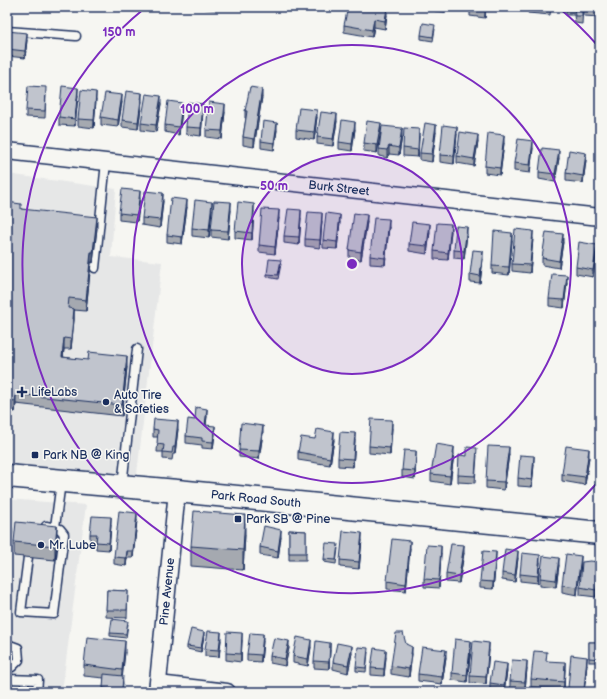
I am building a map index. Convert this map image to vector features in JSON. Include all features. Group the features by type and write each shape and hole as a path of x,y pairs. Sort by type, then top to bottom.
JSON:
{"main road":[{"name":"Park Road South","path":"7,476 177,490 600,533"}],"street":[{"name":"Burk Street","path":"7,151 600,217"},
{"name":"Pine Avenue","path":"158,688 177,490"},
{"path":"158,688 227,692"}],"lane":[{"path":"7,31 76,36"},
{"path":"95,268 106,162"},
{"path":"122,486 136,349"},
{"path":"55,527 62,481"},
{"path":"27,559 21,612 54,614 64,534 60,528 39,527"},
{"path":"7,644 18,648 19,660 12,667 7,666"},
{"path":"7,679 38,680 37,692"}],"shaded area":[{"path":"7,174 116,189 111,257 162,262 136,482 7,469"},
{"path":"7,499 86,505 62,692 7,692"}],"building":[{"path":"348,7 387,8 385,21 374,19 372,30 344,25"},
{"path":"485,7 485,10 470,8"},
{"path":"566,7 582,7 582,16 575,16 574,8"},
{"path":"584,7 600,7 599,10"},
{"path":"423,23 435,25 433,37 421,35"},
{"path":"7,31 27,33 25,51 7,49"},
{"path":"28,86 46,87 45,111 26,110"},
{"path":"62,86 78,88 75,119 59,117"},
{"path":"250,87 262,89 254,139 243,137 247,111 245,111"},
{"path":"81,90 96,92 94,120 78,119"},
{"path":"126,91 142,93 138,122 122,120"},
{"path":"105,93 122,95 118,120 101,117"},
{"path":"146,94 161,96 156,125 141,123"},
{"path":"168,101 182,103 179,127 165,125"},
{"path":"188,102 203,104 201,128 186,127"},
{"path":"209,102 225,104 222,131 206,130"},
{"path":"299,108 317,110 314,132 296,130"},
{"path":"321,112 337,114 333,139 317,137"},
{"path":"342,120 355,122 352,144 339,142"},
{"path":"263,121 277,123 274,143 261,141"},
{"path":"367,121 381,123 377,145 364,143"},
{"path":"425,123 436,125 432,154 420,153"},
{"path":"443,125 457,127 454,156 440,155"},
{"path":"382,126 402,128 399,148 389,146 387,150 379,149"},
{"path":"404,128 419,129 418,150 403,148"},
{"path":"460,132 478,135 474,159 457,156"},
{"path":"488,133 504,135 500,168 485,166"},
{"path":"518,139 533,141 530,165 514,163"},
{"path":"542,148 559,150 555,174 539,172"},
{"path":"569,150 586,153 583,176 566,173"},
{"path":"122,189 140,191 137,215 119,213"},
{"path":"145,191 163,193 160,220 142,218"},
{"path":"171,198 187,200 182,237 167,235"},
{"path":"195,200 212,202 209,230 192,228"},
{"path":"214,201 231,202 228,231 211,230"},
{"path":"7,202 21,204 21,209 97,217 93,252 91,252 86,300 69,298 68,308 74,309 71,339 64,338 62,357 88,360 89,352 127,356 122,405 16,394 15,401 7,400 7,301 9,286 7,286"},
{"path":"238,202 254,204 252,233 235,231"},
{"path":"262,209 279,210 275,247 259,245"},
{"path":"288,209 301,210 299,237 284,236"},
{"path":"308,212 322,213 320,240 305,239"},
{"path":"326,213 340,215 337,242 323,240"},
{"path":"354,213 367,215 361,252 349,250"},
{"path":"374,218 389,219 385,258 370,256"},
{"path":"412,222 430,224 427,246 409,244"},
{"path":"437,223 451,224 448,253 434,251"},
{"path":"456,226 467,227 464,251 454,250"},
{"path":"515,229 533,231 530,265 512,264"},
{"path":"494,231 512,233 509,267 492,266"},
{"path":"546,232 563,234 559,261 542,258"},
{"path":"579,242 597,245 593,270 576,267"},
{"path":"473,250 483,251 480,276 470,274"},
{"path":"269,259 281,260 278,275 267,274"},
{"path":"600,272 600,290 598,290"},
{"path":"552,274 567,275 564,300 549,299"},
{"path":"196,407 207,409 205,425 215,426 213,442 202,441 202,438 186,436 188,419 195,420"},
{"path":"154,419 178,421 175,447 173,447 172,453 163,452 164,445 157,444 158,430 153,429"},
{"path":"371,419 392,420 390,448 369,446"},
{"path":"241,423 263,426 259,451 239,450"},
{"path":"317,429 334,432 330,458 298,452 301,437 315,439"},
{"path":"340,432 355,433 353,459 338,458"},
{"path":"436,444 454,447 450,476 431,474"},
{"path":"488,446 509,447 504,482 486,481"},
{"path":"566,446 589,449 585,477 562,474"},
{"path":"467,447 477,448 475,476 458,475 459,455 467,456"},
{"path":"404,450 416,451 415,471 402,470"},
{"path":"520,455 534,456 532,480 518,478"},
{"path":"119,511 137,513 133,551 127,551 126,558 114,557"},
{"path":"194,511 245,515 243,550 191,546"},
{"path":"92,516 111,517 109,543 96,542 97,534 90,534"},
{"path":"16,522 57,526 55,546 14,542"},
{"path":"264,526 281,530 278,551 260,547"},
{"path":"289,530 306,531 306,553 289,553"},
{"path":"343,531 362,533 359,562 340,560"},
{"path":"392,539 410,541 406,584 387,581"},
{"path":"326,543 338,544 336,560 324,559"},
{"path":"451,544 464,545 459,576 446,574"},
{"path":"427,545 441,546 439,580 424,579"},
{"path":"505,549 518,551 515,575 502,573"},
{"path":"483,551 496,552 493,582 480,581"},
{"path":"522,553 540,555 538,576 520,574"},
{"path":"566,554 581,556 577,587 562,585"},
{"path":"543,556 559,558 556,580 540,578"},
{"path":"582,562 599,562 596,590 580,587"},
{"path":"107,590 128,591 127,610 106,610"},
{"path":"112,619 128,621 126,634 110,633"},
{"path":"191,629 204,632 201,648 187,646"},
{"path":"208,631 221,632 219,650 205,649"},
{"path":"227,632 242,633 241,654 226,653"},
{"path":"250,633 263,634 261,655 247,654"},
{"path":"396,633 403,633 406,644 412,647 409,669 391,666"},
{"path":"87,637 125,641 122,670 84,665"},
{"path":"297,637 311,640 308,659 293,656"},
{"path":"274,638 289,641 285,659 270,656"},
{"path":"455,639 471,641 467,675 452,673"},
{"path":"316,641 330,643 329,662 314,661"},
{"path":"473,641 489,643 486,677 470,676"},
{"path":"589,642 600,642 600,659 589,658"},
{"path":"337,643 352,646 348,665 333,662"},
{"path":"358,647 368,648 366,668 356,667"},
{"path":"422,647 446,650 442,677 418,674"},
{"path":"374,648 386,650 384,669 371,668"},
{"path":"534,651 547,652 546,661 565,662 564,682 531,679"},
{"path":"571,655 587,657 584,690 568,688"},
{"path":"512,660 527,661 525,682 510,681"},
{"path":"493,662 507,664 504,685 490,683"},
{"path":"104,674 123,676 122,690 103,688"}],"place":[{"name":"LifeLabs","path":"22,392"},
{"name":"Auto Tire & Safeties","path":"106,402"},
{"name":"Park NB @ King","path":"35,455"},
{"name":"Park SB @ Pine","path":"238,519"},
{"name":"Mr. Lube","path":"41,545"}]}
